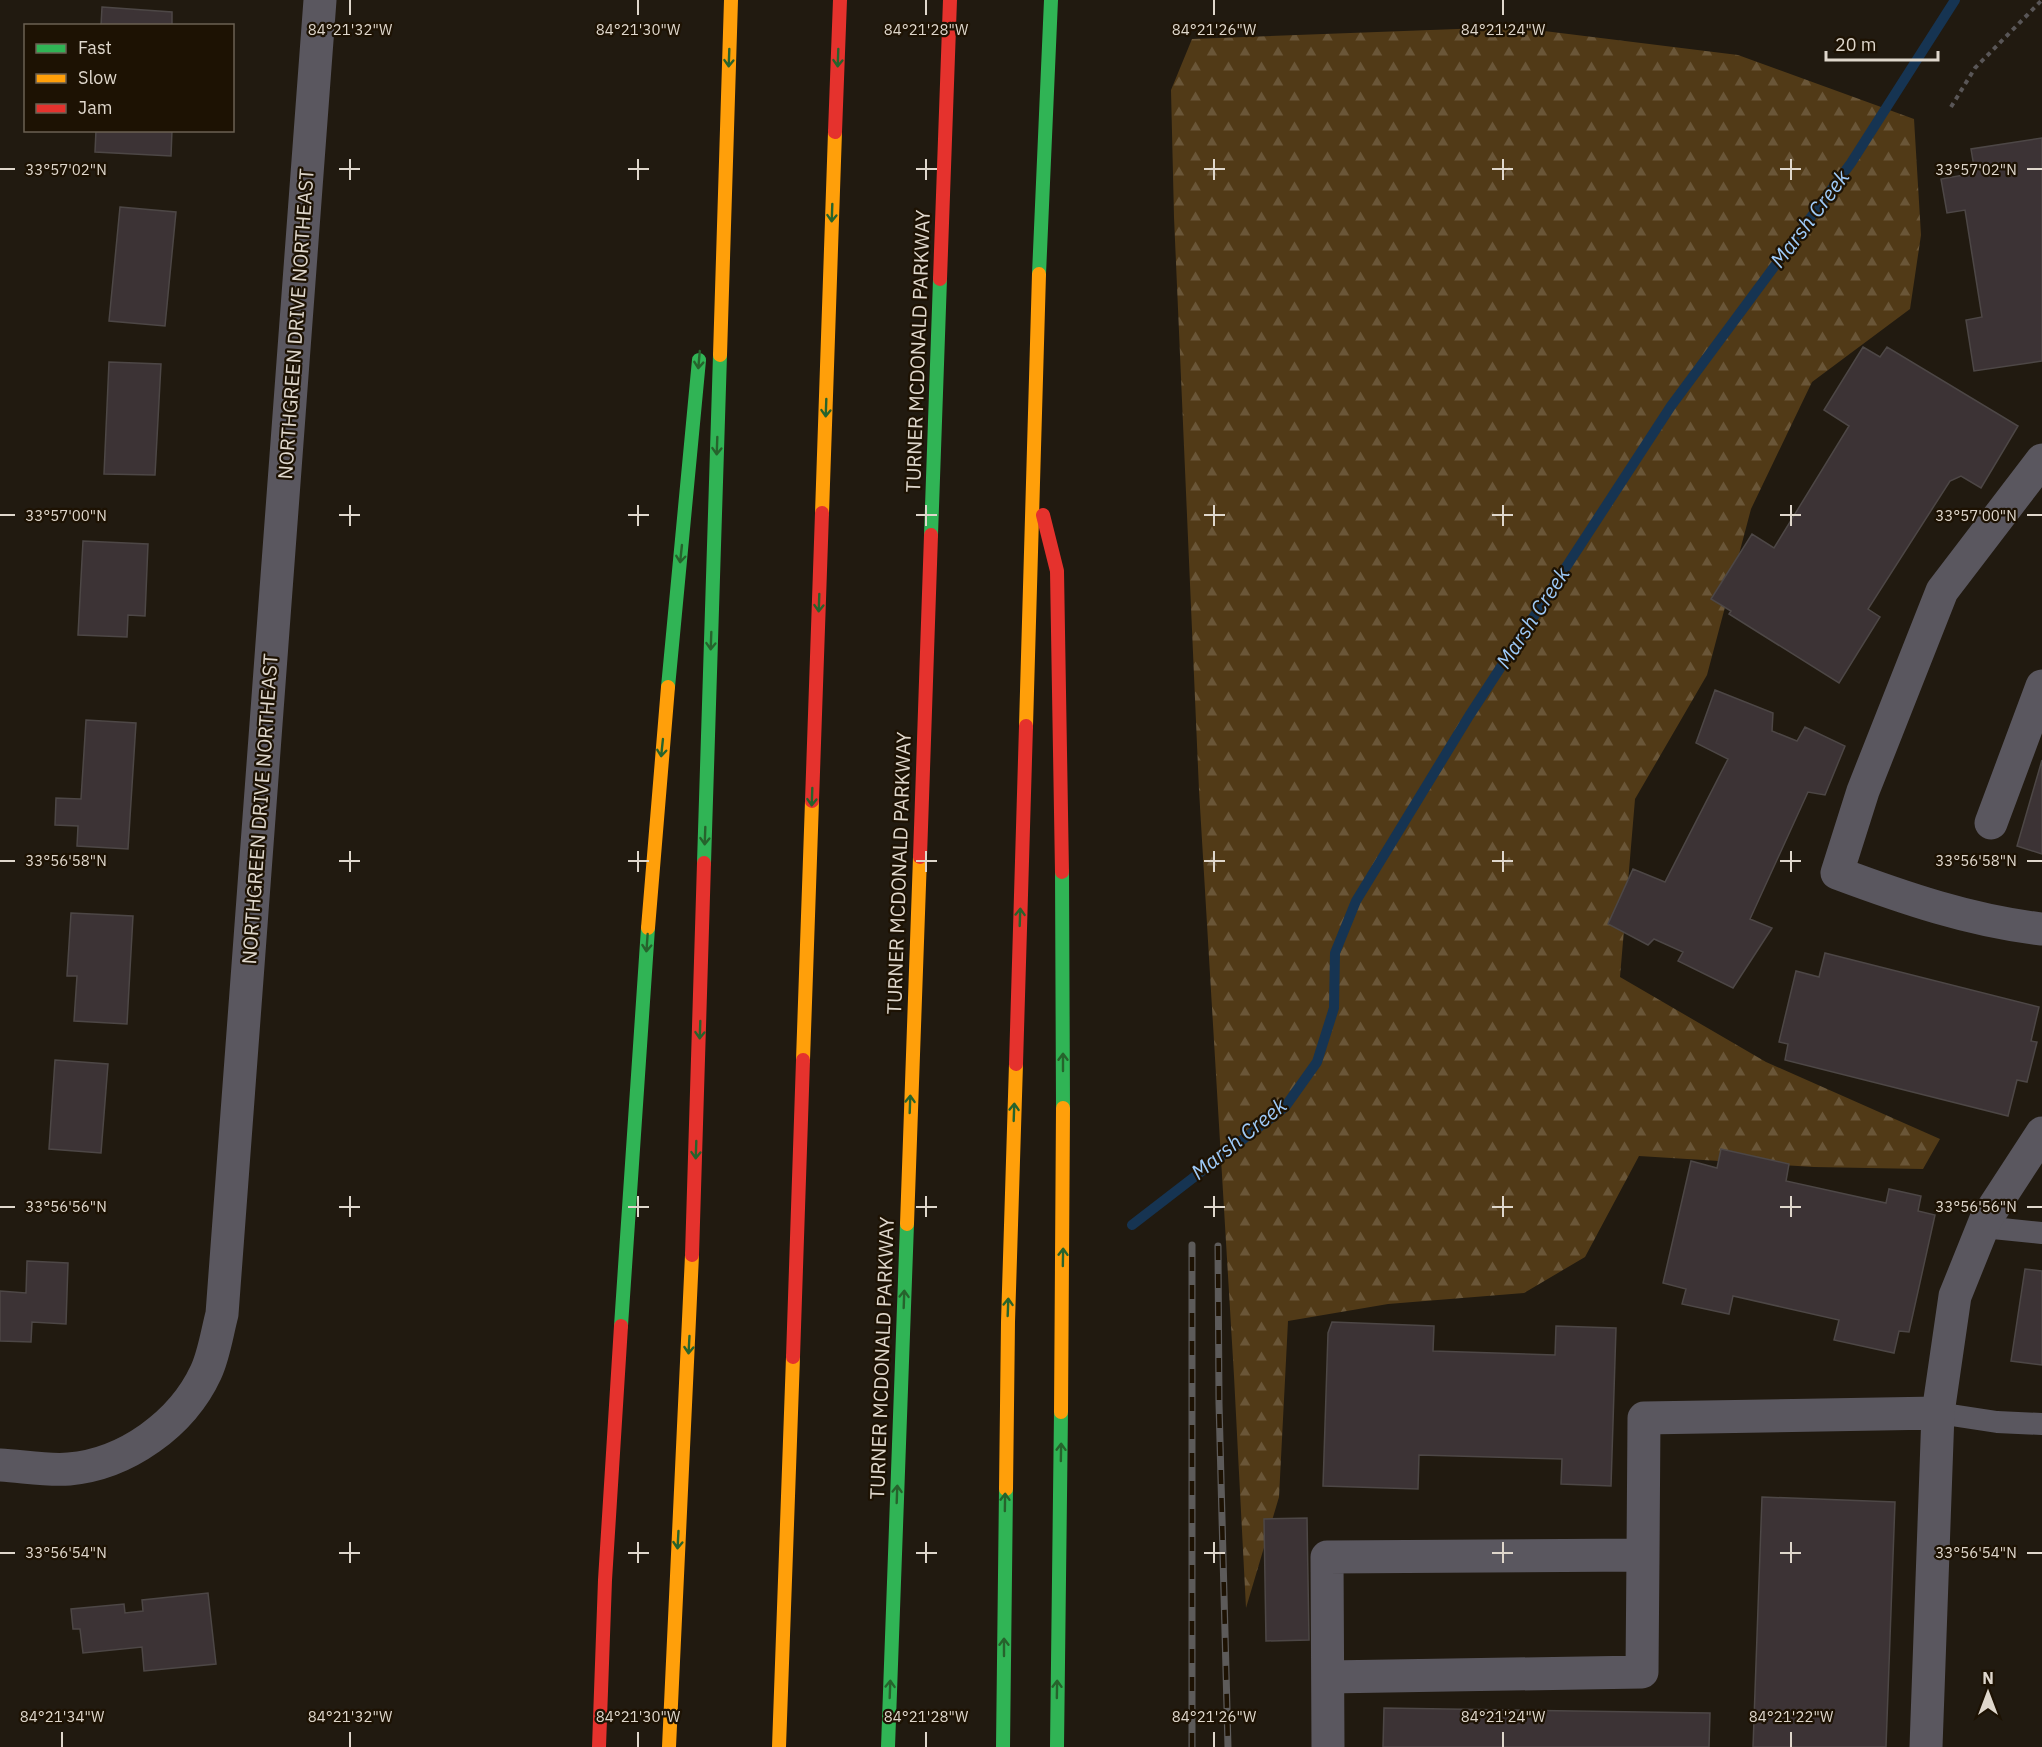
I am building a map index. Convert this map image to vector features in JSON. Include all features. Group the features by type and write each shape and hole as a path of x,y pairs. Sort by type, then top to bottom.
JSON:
{"highway":[{"path":"669,1747 691,1304 731,0"},
{"path":"779,1747 840,0"},
{"name":"TURNER MCDONALD PARKWAY","path":"888,1747 950,0"},
{"path":"1003,1747 1008,1323 1042,178 1051,0"},
{"path":"708,284 725,177"},
{"path":"599,1747 604,1580 638,1060 660,767 700,343"},
{"path":"1033,473 1057,571 1064,1220 1057,1747"}],"street":[{"name":"NORTHGREEN DRIVE NORTHEAST","path":"0,1465 69,1469 112,1459 151,1439 183,1409 207,1372 222,1314 320,0"},
{"path":"2042,460 1942,591 1863,791 1838,873 1896,895 1951,911 2042,929"},
{"path":"1991,823 2042,686"},
{"path":"1926,1747 1938,1413 1955,1296 1986,1219 2042,1133"},
{"path":"1328,1677 1642,1672 1644,1418 1938,1413"},
{"path":"1328,1747 1327,1557 1643,1555"}],"lane":[{"path":"1983,1227 2042,1233"},
{"path":"1938,1413 1997,1422 2042,1424"}],"path":[{"path":"1951,107 1975,68 2042,0"}],"green space":[{"path":"1511,27 1738,55 1914,119 1921,235 1910,309 1812,382 1751,509 1707,675 1635,799 1620,977 1766,1062 1940,1139 1923,1169 1814,1167 1639,1156 1585,1257 1524,1293 1388,1304 1288,1321 1279,1497 1246,1608 1199,790 1174,217 1171,90 1192,39"}],"building":[{"path":"102,7 172,12 172,24 101,24"},
{"path":"96,132 172,132 171,156 95,152"},
{"path":"2042,138 2042,361 1974,371 1966,320 1982,317 1965,210 1947,213 1941,179 1975,173 1971,149"},
{"path":"120,207 176,212 165,326 109,321"},
{"path":"1863,347 1880,357 1887,347 2018,426 1981,488 1961,476 1950,481 1868,609 1880,617 1839,683 1729,614 1731,611 1711,599 1752,534 1774,548 1849,426 1824,410"},
{"path":"109,362 161,364 155,475 104,474"},
{"path":"83,541 148,544 145,616 128,615 127,637 78,635"},
{"path":"1715,690 1773,713 1772,731 1797,741 1805,727 1845,746 1825,795 1808,792 1750,919 1772,928 1733,988 1678,961 1683,952 1654,939 1648,945 1608,924 1633,869 1665,882 1728,759 1696,743"},
{"path":"86,720 136,723 128,849 77,846 78,826 55,825 56,798 81,799"},
{"path":"2042,760 2042,854 2017,846"},
{"path":"71,913 133,916 127,1024 74,1021 77,976 67,976"},
{"path":"1825,953 2039,1007 2031,1041 2037,1042 2027,1082 2017,1080 2008,1116 1785,1060 1788,1044 1779,1042 1796,971 1819,977"},
{"path":"55,1060 108,1064 101,1153 49,1149"},
{"path":"1721,1149 1789,1164 1786,1181 1886,1203 1889,1189 1921,1196 1918,1211 1935,1215 1909,1332 1899,1331 1894,1353 1834,1340 1839,1320 1733,1296 1729,1314 1682,1304 1686,1289 1663,1283 1691,1161 1717,1168"},
{"path":"27,1261 68,1263 66,1324 32,1322 31,1342 0,1341 0,1291 26,1293"},
{"path":"2025,1269 2042,1271 2042,1365 2011,1361"},
{"path":"1332,1322 1434,1326 1433,1351 1555,1355 1556,1326 1616,1328 1611,1486 1561,1484 1562,1459 1419,1455 1418,1489 1323,1486 1328,1333"},
{"path":"1762,1497 1895,1502 1886,1747 1753,1747"},
{"path":"1307,1518 1309,1640 1266,1641 1264,1519"},
{"path":"208,1593 216,1664 144,1671 142,1647 83,1653 80,1629 73,1629 71,1609 124,1604 125,1613 143,1611 142,1600"},
{"path":"1384,1708 1710,1713 1709,1747 1383,1747"}],"waterway":[{"name":"Marsh Creek","path":"1132,1225 1285,1107 1317,1062 1334,1008 1335,953 1356,901 1469,716 1671,406 1851,163 1955,0"}],"railway":[{"path":"1192,1245 1192,1747"},
{"path":"1218,1246 1219,1403 1228,1747"}],"traffic: fast":[{"path":"1039,274 1051,0"},
{"path":"931,535 940,279"},
{"path":"704,863 720,355"},
{"path":"668,687 699,360"},
{"path":"1062,872 1063,1108"},
{"path":"621,1326 648,928"},
{"path":"888,1747 907,1224"},
{"path":"1057,1747 1061,1412"},
{"path":"1003,1747 1006,1489"}],"traffic: slow":[{"path":"720,355 731,0"},
{"path":"822,513 835,132"},
{"path":"1026,726 1039,274"},
{"path":"648,928 668,687"},
{"path":"803,1060 812,801"},
{"path":"907,1224 920,857"},
{"path":"1006,1489 1008,1322 1016,1064"},
{"path":"1061,1412 1063,1108"},
{"path":"669,1747 692,1255"},
{"path":"779,1747 793,1357"}],"traffic: jam":[{"path":"835,132 840,0"},
{"path":"940,279 950,0"},
{"path":"812,801 822,513"},
{"path":"1043,515 1057,571 1062,872"},
{"path":"920,857 931,535"},
{"path":"1016,1064 1026,726"},
{"path":"692,1255 704,863"},
{"path":"793,1357 803,1060"},
{"path":"599,1747 605,1580 621,1326"}]}
